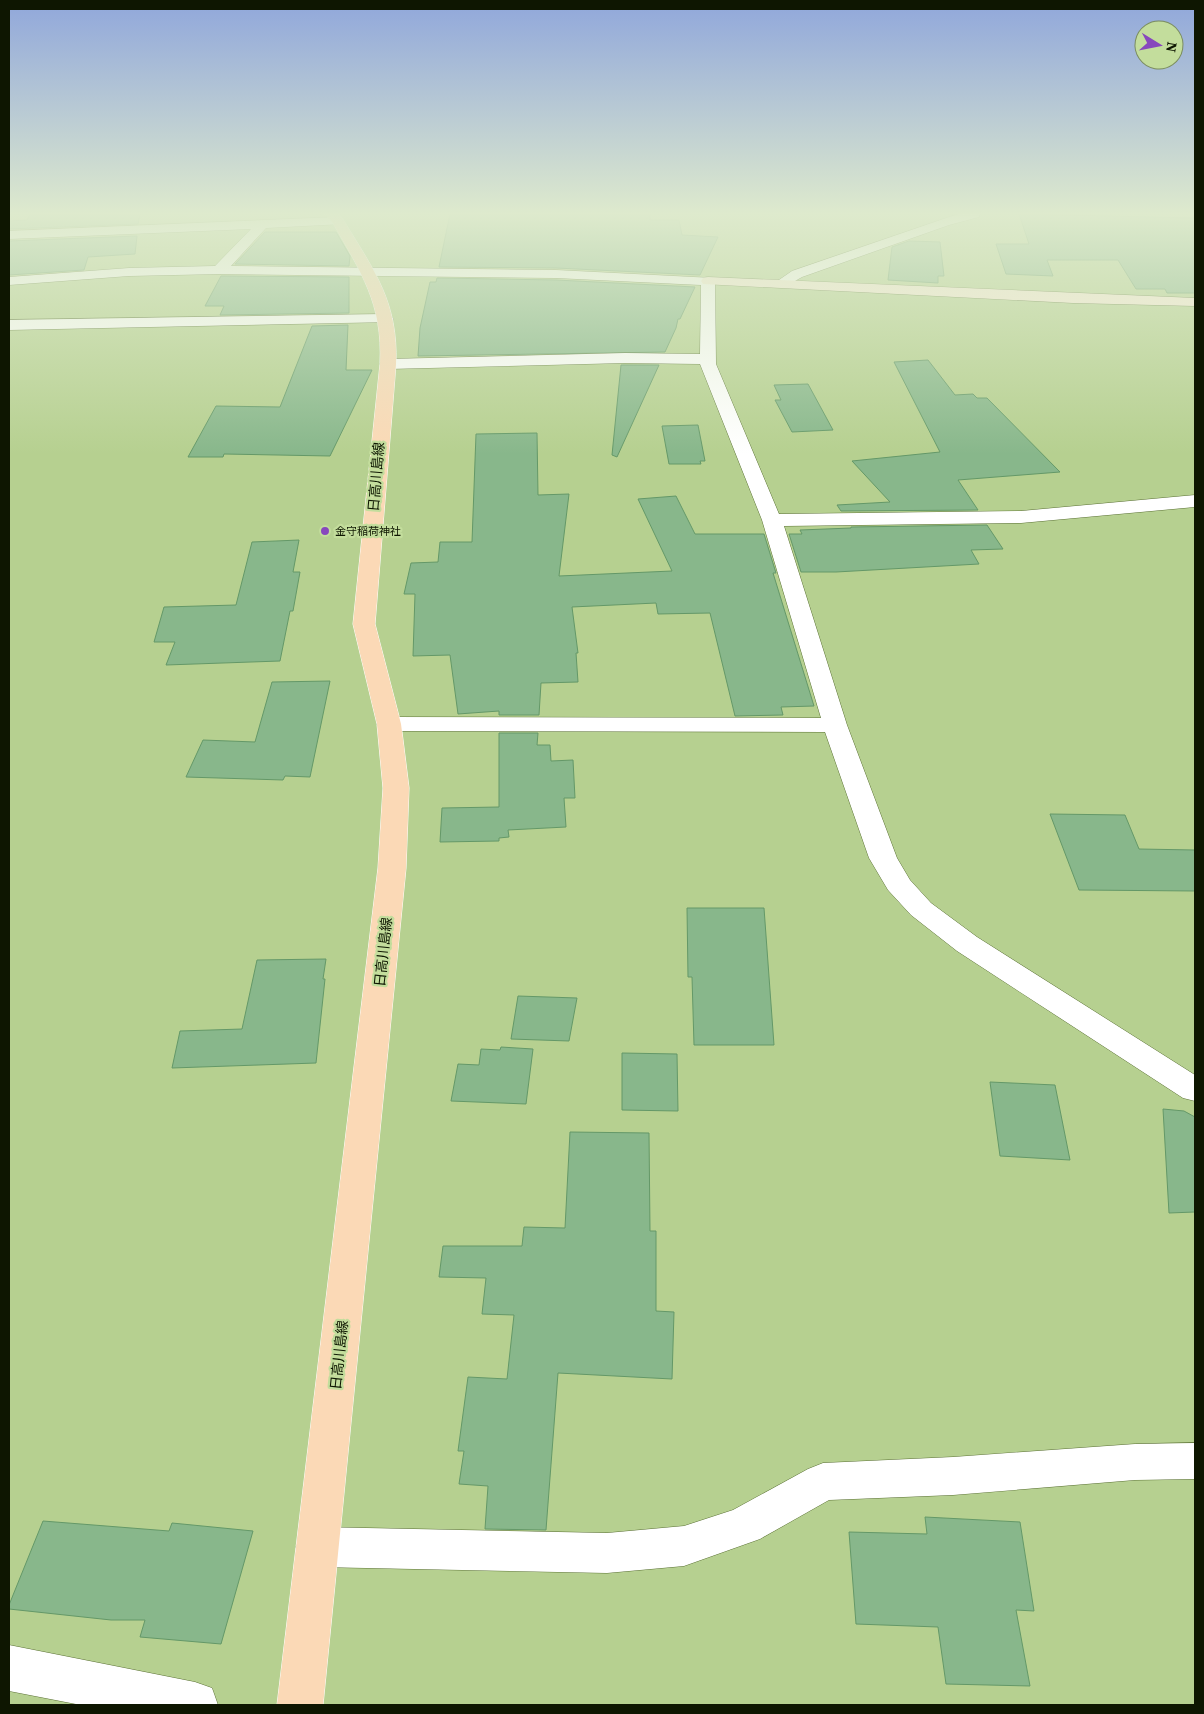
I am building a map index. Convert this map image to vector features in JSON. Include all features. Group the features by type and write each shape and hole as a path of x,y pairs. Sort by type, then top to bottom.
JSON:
{"main road":[{"name":"日高川島線","path":"300,1705 392,868 396,788 389,724 364,624 389,347 384,308 377,294"}],"street":[{"path":"708,294 707,359 772,520 835,725 883,858 898,884 921,909 967,944 1195,1090"},
{"path":"1000,294 1195,302"},
{"path":"9,325 386,319"},
{"path":"388,364 625,358 707,359"},
{"path":"772,520 1021,517 1166,505 1192,509"},
{"path":"389,724 835,725"},
{"path":"318,1547 607,1553 684,1546 744,1525 823,1482 953,1476 1135,1462 1195,1461"},
{"path":"9,1668 195,1705"}],"building":[{"path":"211,294 349,294 349,313 220,315 224,306 205,306"},
{"path":"427,294 692,294 680,319 678,319 665,352 418,356 420,328"},
{"path":"348,325 346,370 372,370 330,456 224,454 223,457 188,457 216,406 280,407 312,326"},
{"path":"928,360 955,395 973,394 977,398 987,398 1060,472 958,480 978,510 841,511 837,505 890,502 852,461 940,452 894,362"},
{"path":"621,365 659,365 617,457 612,455"},
{"path":"808,384 833,430 792,432 775,400 781,400 774,385"},
{"path":"698,425 705,461 700,461 701,464 669,464 662,426"},
{"path":"537,433 538,495 569,494 559,576 672,571 638,499 676,496 695,534 764,534 776,573 773,573 814,706 781,707 783,715 735,716 710,613 658,614 656,603 572,607 578,653 576,653 578,682 541,683 539,715 499,715 499,711 458,714 450,655 413,656 415,594 404,594 411,563 438,562 440,542 472,542 476,434"},
{"path":"987,525 1003,549 971,550 979,564 836,572 801,572 789,534 802,534 800,530 851,527"},
{"path":"299,540 293,572 300,572 293,611 290,611 280,661 166,665 175,642 154,642 164,607 236,605 252,542"},
{"path":"330,681 310,777 285,776 283,780 186,777 203,740 255,742 272,682"},
{"path":"499,733 538,733 537,745 550,745 551,761 573,760 575,798 564,798 566,827 508,830 509,837 499,838 499,841 440,842 442,808 499,807"},
{"path":"1050,814 1125,815 1139,849 1195,850 1195,891 1079,890"},
{"path":"687,908 764,908 774,1045 694,1045 692,977 688,977"},
{"path":"326,959 316,1063 172,1068 180,1031 242,1029 257,960"},
{"path":"518,996 577,998 569,1041 511,1039"},
{"path":"501,1047 533,1049 526,1104 451,1101 458,1064 479,1065 481,1049 500,1050"},
{"path":"622,1053 677,1054 678,1111 622,1110"},
{"path":"990,1082 1055,1085 1070,1160 1000,1156"},
{"path":"1163,1109 1184,1111 1195,1117 1195,1212 1169,1213"},
{"path":"570,1132 649,1133 650,1231 656,1231 656,1311 674,1312 672,1379 558,1373 546,1530 485,1529 488,1486 459,1484 464,1451 458,1451 468,1377 507,1379 514,1315 482,1314 486,1278 439,1277 443,1246 522,1246 524,1227 565,1228"},
{"path":"925,1517 1020,1522 1034,1611 1016,1610 1030,1686 946,1684 938,1627 856,1624 849,1532 927,1534"},
{"path":"43,1521 169,1531 172,1523 253,1531 221,1644 140,1637 145,1620 111,1620 9,1609"}],"place":[{"name":"金守稲荷神社","path":"325,531"}]}
